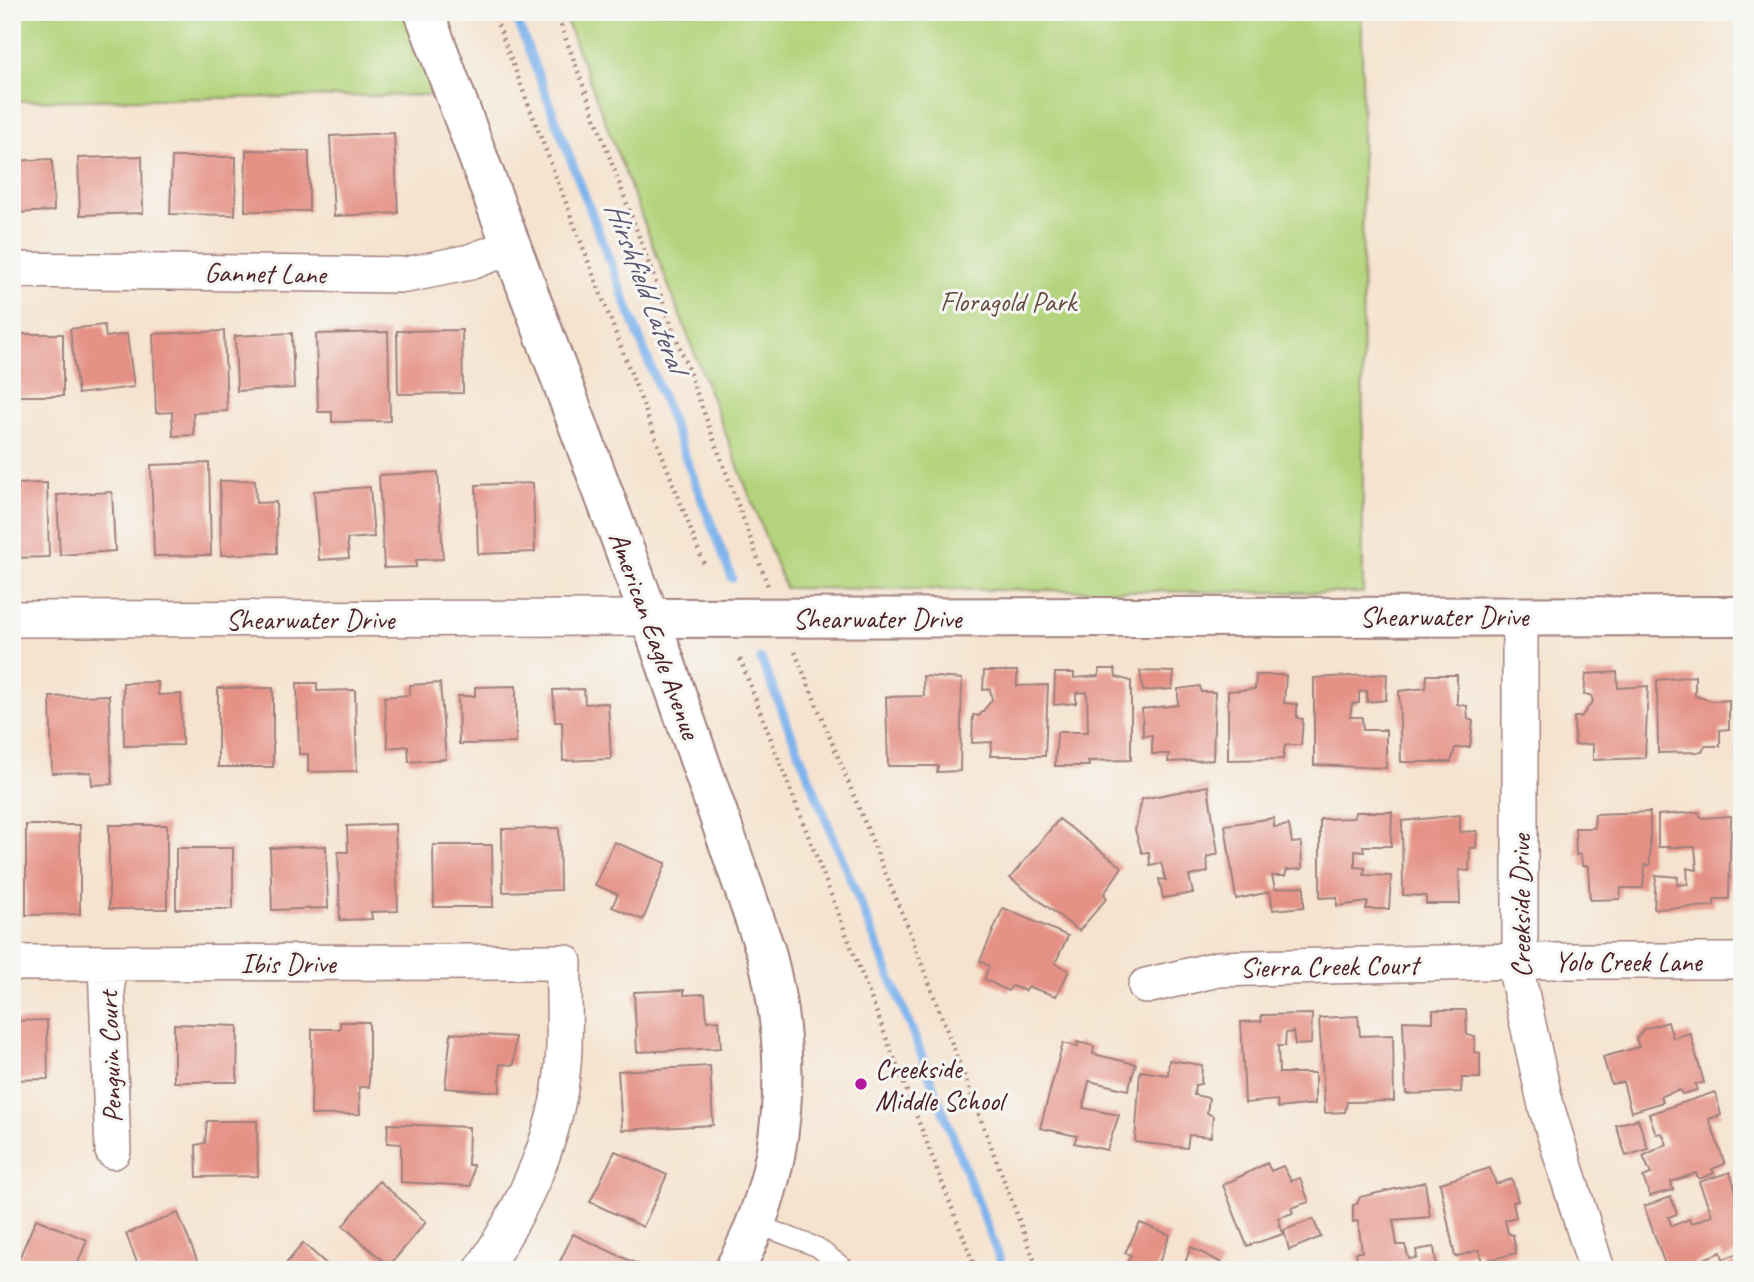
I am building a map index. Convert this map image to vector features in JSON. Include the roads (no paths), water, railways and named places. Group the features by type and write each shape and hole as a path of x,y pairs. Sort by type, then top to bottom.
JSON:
{"street":[{"name":"American Eagle Avenue","path":"424,12 650,618 766,951 775,987 784,1059 784,1096 771,1175 756,1224 734,1270"},
{"name":"Gannet Lane","path":"12,270 406,275 470,262 513,246"},
{"name":"Creekside Drive","path":"1520,616 1520,956 1514,961 1546,1107 1597,1270"},
{"name":"Shearwater Drive","path":"12,620 1742,617"},
{"name":"Yolo Creek Lane","path":"1514,961 1742,961"},
{"name":"Sierra Creek Court","path":"1146,986 1219,969 1514,961"},
{"name":"Ibis Drive","path":"12,963 564,962 563,1064 553,1120 538,1167 515,1219 482,1270"},
{"name":"Penguin Court","path":"106,963 113,1151"}],"lane":[{"path":"756,1224 817,1247 847,1270"}],"waterway":[{"name":"Hirshfield Lateral","path":"514,12 732,578"},
{"path":"761,659 915,1038 1004,1270"}],"place":[{"name":"Creekside Middle School","path":"861,1084"}],"park label":[{"name":"Floragold Park","path":"1008,301"}]}
